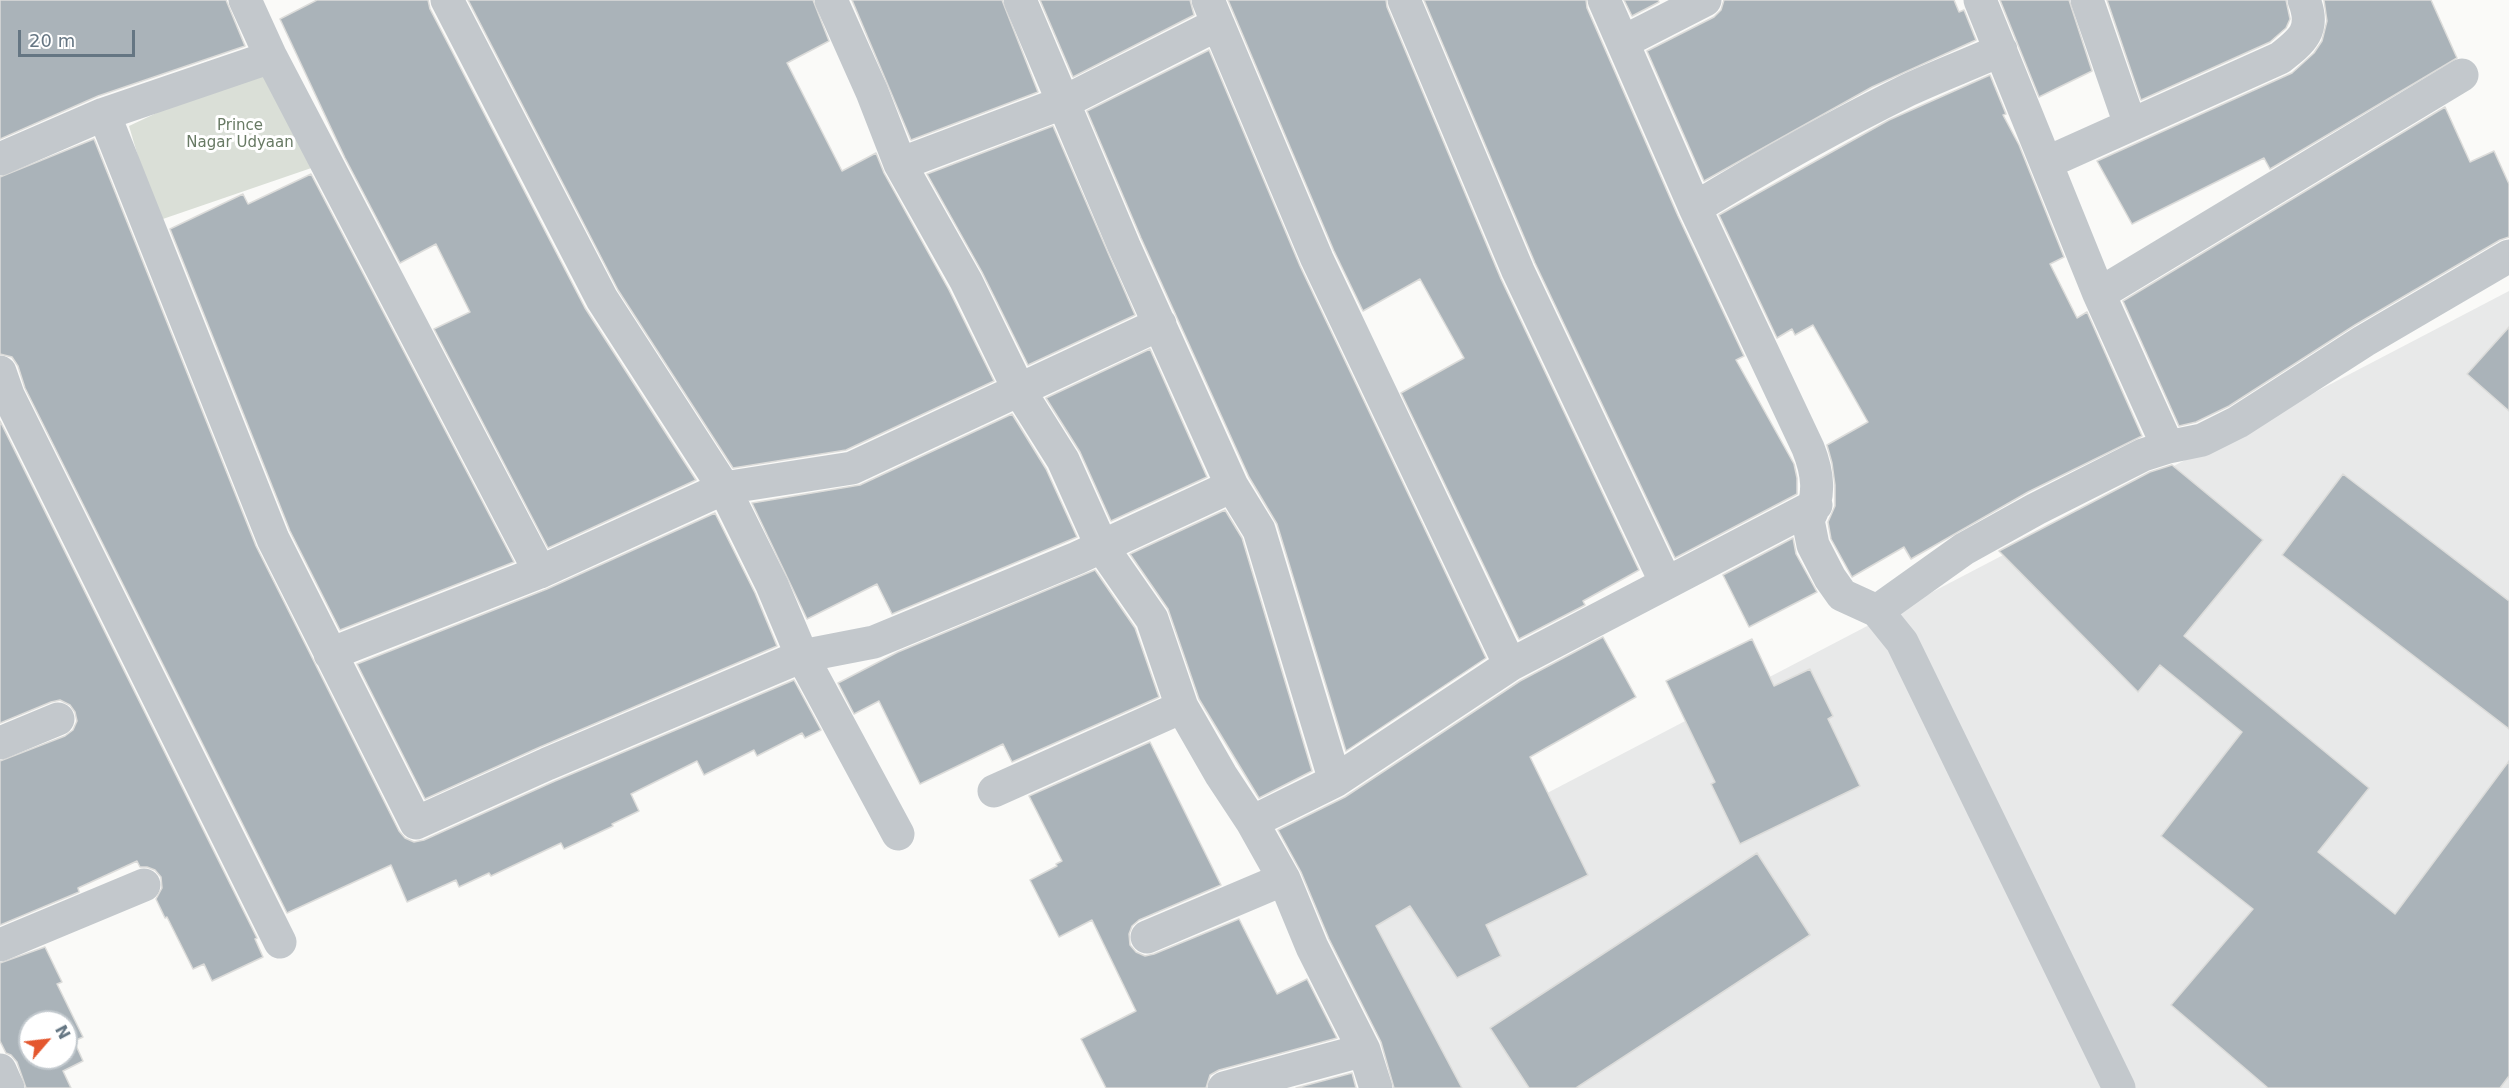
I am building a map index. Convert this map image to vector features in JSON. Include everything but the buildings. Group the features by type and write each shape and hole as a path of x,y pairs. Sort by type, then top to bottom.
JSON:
{"street":[{"path":"245,0 271,57 540,572"},
{"path":"447,0 602,299 724,488 772,585 802,656 898,834"},
{"path":"831,0 872,92 900,164 966,281 1019,390 1063,460 1102,546 1152,619 1182,707 1284,879 1312,947 1364,1050 1376,1088"},
{"path":"1020,0 1062,103 1232,486 1259,530 1335,781"},
{"path":"1404,0 1518,271 1666,583"},
{"path":"1604,0 1695,208 1817,470 1816,505 1808,520 1809,533 1830,579 1842,595 1877,611 1902,642 2119,1088"},
{"path":"1623,42 1705,0"},
{"path":"1980,0 2099,294 2168,447"},
{"path":"2087,0 2130,124"},
{"path":"2046,163 2280,58 2302,39 2307,30 2310,20 2304,0"},
{"path":"900,164 1062,103 1213,12 1317,259 1510,665"},
{"path":"1695,208 1784,155 1910,89 2001,50"},
{"path":"0,159 104,114 271,57"},
{"path":"2099,294 2462,75"},
{"path":"104,114 273,539 416,822 802,656 874,642 1102,546 1232,486"},
{"path":"1877,611 1964,549 2036,509 2143,455 2202,440 2238,422 2364,341 2509,256"},
{"path":"330,654 540,572 724,488 852,468 1160,324"},
{"path":"0,372 18,417 280,942"},
{"path":"1252,822 1335,781 1510,665 1816,505"},
{"path":"994,791 1182,707"},
{"path":"0,743 58,719"},
{"path":"1147,937 1284,879"},
{"path":"0,945 144,885"},
{"path":"1224,1088 1364,1050"},
{"path":"0,1070 8,1088"}],"shaded area":[{"path":"2509,291 2509,1088 1448,1088 1348,897"}],"green space":[{"name":"Prince Nagar Udyaan","path":"262,63 323,164 157,221 129,126"}]}
